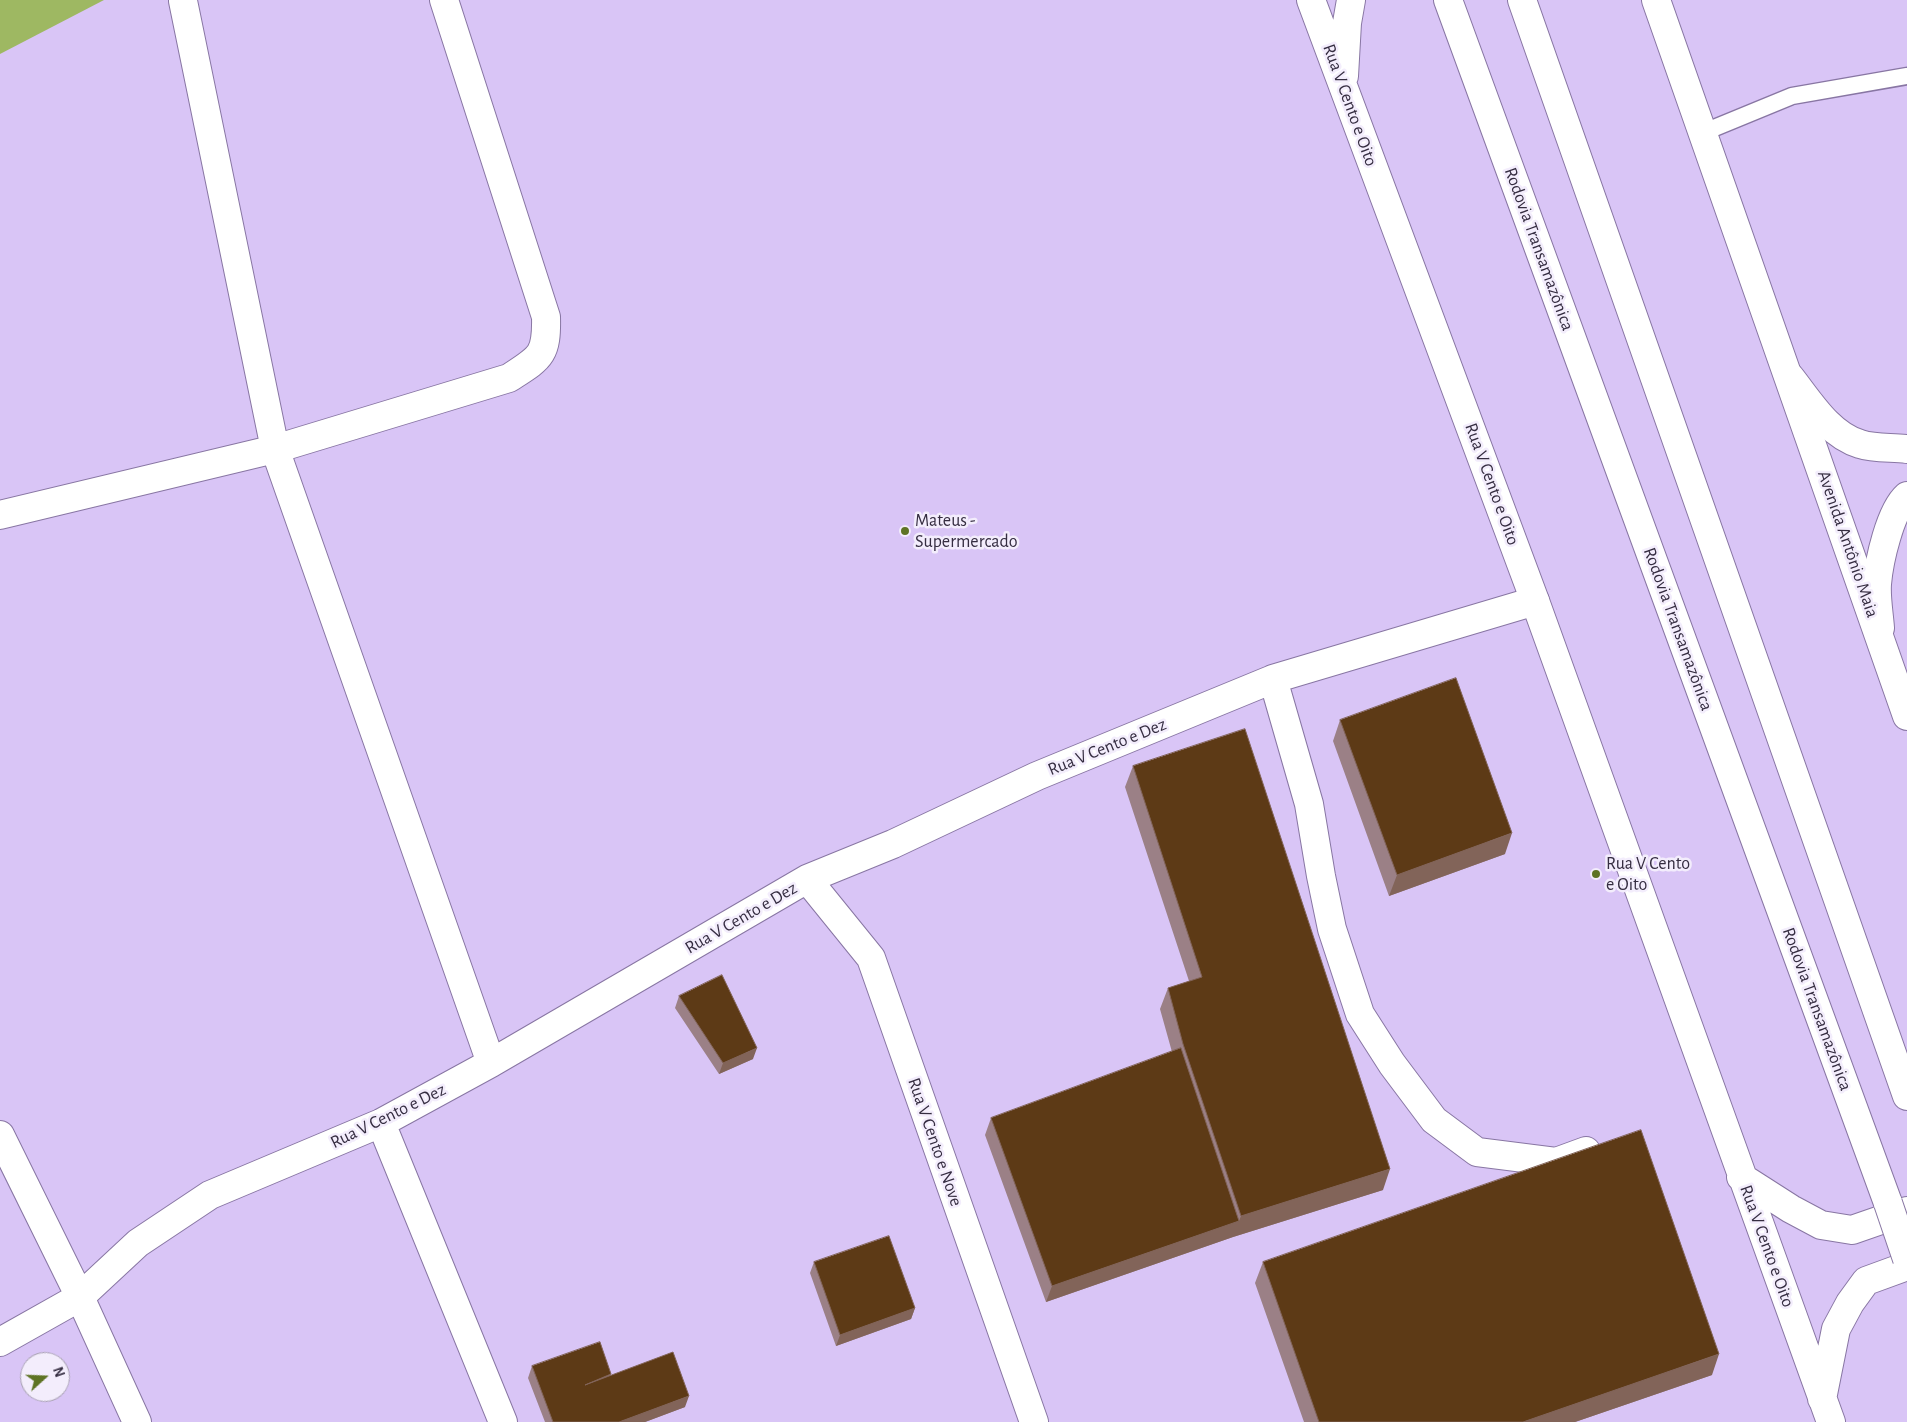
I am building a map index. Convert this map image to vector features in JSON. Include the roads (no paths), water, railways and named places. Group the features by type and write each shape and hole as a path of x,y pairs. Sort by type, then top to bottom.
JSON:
{"main road":[{"path":"0,516 275,449 509,378 538,359 546,337 546,317 444,0"},
{"name":"Rua V Cento e Oito","path":"1311,0 1535,600 1826,1410"},
{"path":"1343,86 1347,22 1351,0"},
{"name":"Rodovia Transamazônica","path":"1448,0 1898,1207 1907,1259"},
{"path":"1522,0 1907,1096"},
{"name":"Avenida Antônio Maia","path":"1656,0 1907,716"},
{"path":"183,1 275,449 492,1063"},
{"path":"1788,373 1817,411 1838,434 1860,444 1907,449"},
{"path":"1880,636 1877,585 1890,524 1902,501 1907,496"},
{"name":"Rua V Cento e Dez","path":"0,1342 80,1297 138,1243 210,1196 381,1123 492,1063 807,879 893,844 1037,776 1273,679 1535,600"},
{"path":"1273,679 1309,804 1332,929 1360,1014 1392,1064 1434,1120 1477,1152 1556,1162 1609,1143"},
{"name":"Rua V Cento e Nove","path":"807,879 871,958 1034,1422"},
{"path":"381,1123 503,1422"},
{"path":"0,1135 80,1297 137,1422"},
{"path":"1741,1177 1791,1209 1821,1225 1852,1230 1898,1207"},
{"path":"1826,1410 1836,1329 1850,1303 1866,1281 1907,1266"}],"lane":[{"path":"1702,133 1792,96 1907,76"}],"place":[{"name":"Mateus - Supermercado","path":"905,531"},
{"name":"Rua V Cento e Oito","path":"1596,874"}]}
